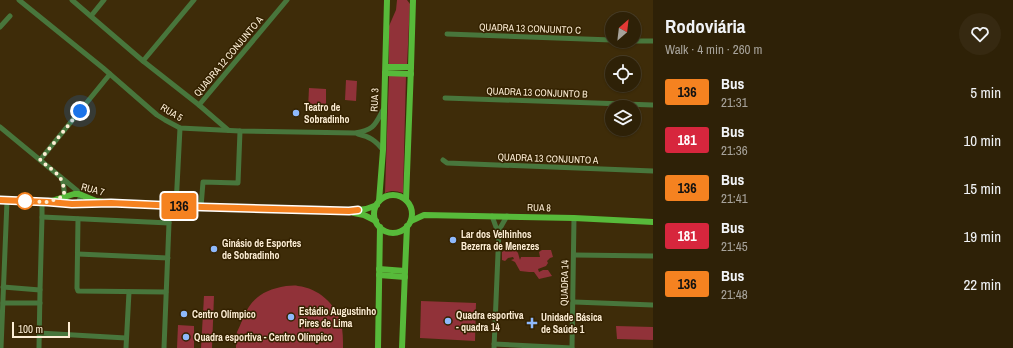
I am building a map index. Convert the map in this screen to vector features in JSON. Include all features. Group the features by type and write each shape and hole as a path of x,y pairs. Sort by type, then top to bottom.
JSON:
{"main road":[{"name":"RUA 3","path":"378,203 383,150 387,0"},
{"path":"406,200 413,0"},
{"path":"386,70 411,67"},
{"path":"386,70 411,74"},
{"name":"RUA 7","path":"45,202 74,194 82,195 96,201 111,203"},
{"path":"402,348 407,237 412,211 406,200 402,197 392,195 388,196 378,203 374,216 380,227 385,231 397,232 409,224"},
{"name":"RUA 7","path":"3,200 74,204 111,203 349,211 366,209 378,203"},
{"path":"410,206 424,215"},
{"path":"349,211 364,215 376,221"},
{"name":"RUA 8","path":"409,224 424,215 574,218 653,222"},
{"path":"378,348 380,227"},
{"path":"379,272 405,274"}],"street":[{"name":"RUA 5","path":"19,0 157,114 171,124 180,128 355,133"},
{"path":"72,0 228,130"},
{"path":"91,16 104,0"},
{"path":"144,61 194,0"},
{"name":"QUADRA 12 CONJUNTO A","path":"199,105 287,0"},
{"path":"0,27 10,16"},
{"name":"QUADRA 13 CONJUNTO C","path":"446,34 605,40"},
{"path":"641,41 653,41"},
{"path":"40,160 110,74"},
{"name":"QUADRA 13 CONJUNTO B","path":"445,98 653,105"},
{"path":"355,133 369,130 374,126 384,109"},
{"path":"0,127 80,193 82,195 79,201 74,204 67,201 64,196 64,187 61,178"},
{"path":"176,206 180,128"},
{"path":"202,207 203,182 238,183 240,130"},
{"path":"355,133 376,141 383,150"},
{"name":"QUADRA 13 CONJUNTO A","path":"443,160 447,163 653,171"},
{"path":"1,348 1,310 3,303 3,200"},
{"path":"39,348 42,217 45,202"},
{"path":"164,348 169,223 168,206"},
{"path":"492,216 499,228 507,216"},
{"path":"42,217 169,223"},
{"name":"QUADRA 14","path":"499,228 494,346 572,348 574,302 574,218"},
{"path":"78,219 78,291 166,292"},
{"path":"78,254 168,258"},
{"path":"574,255 653,256"},
{"path":"3,287 40,290"},
{"path":"126,348 129,292"},
{"path":"574,302 653,305"},
{"path":"3,303 40,303"},
{"path":"39,333 126,338"}],"shaded area":[{"path":"397,0 407,0 410,4 407,65 389,64 389,26 396,10"},
{"path":"390,75 406,76 403,193 390,191 385,193"},
{"path":"346,80 357,81 356,101 345,100"},
{"path":"309,88 326,89 326,109 308,109"},
{"path":"515,249 520,260 521,257 540,257 539,252 542,250 551,250 553,257 547,261 548,263 546,266 538,269 539,272 548,270 552,276 539,279 534,272 520,271 515,262 511,260 514,259 513,257 508,258 505,261 502,260 502,252"},
{"name":"Estádio Augustinho Pires de Lima","path":"286,286 305,287 319,294 330,303 339,316 343,332 343,348 236,348 237,332 250,305 265,292"},
{"path":"204,296 214,296 212,348 201,348"},
{"name":"Quadra esportiva - quadra 14","path":"421,301 476,303 475,341 420,338"},
{"name":"Quadra esportiva - Centro Olímpico","path":"178,325 194,326 194,348 177,348"},
{"path":"616,326 653,327 653,340 617,339"}],"bus line":[{"name":"136","path":"0,200 72,204 111,203 202,207 358,210"}],"place":[{"name":"Teatro de Sobradinho","path":"296,113"},
{"name":"Lar dos Velhinhos Bezerra de Menezes","path":"453,240"},
{"name":"Ginásio de Esportes de Sobradinho","path":"214,249"},
{"name":"Centro Olímpico","path":"184,314"},
{"name":"Estádio Augustinho Pires de Lima","path":"291,317"},
{"name":"Quadra esportiva - quadra 14","path":"448,321"},
{"name":"Unidade Básica de Saúde 1","path":"532,323"},
{"name":"Quadra esportiva - Centro Olímpico","path":"186,337"}],"route":[{"path":"25,201 48,202 64,196 64,187 61,178 40,160 80,111"}]}
